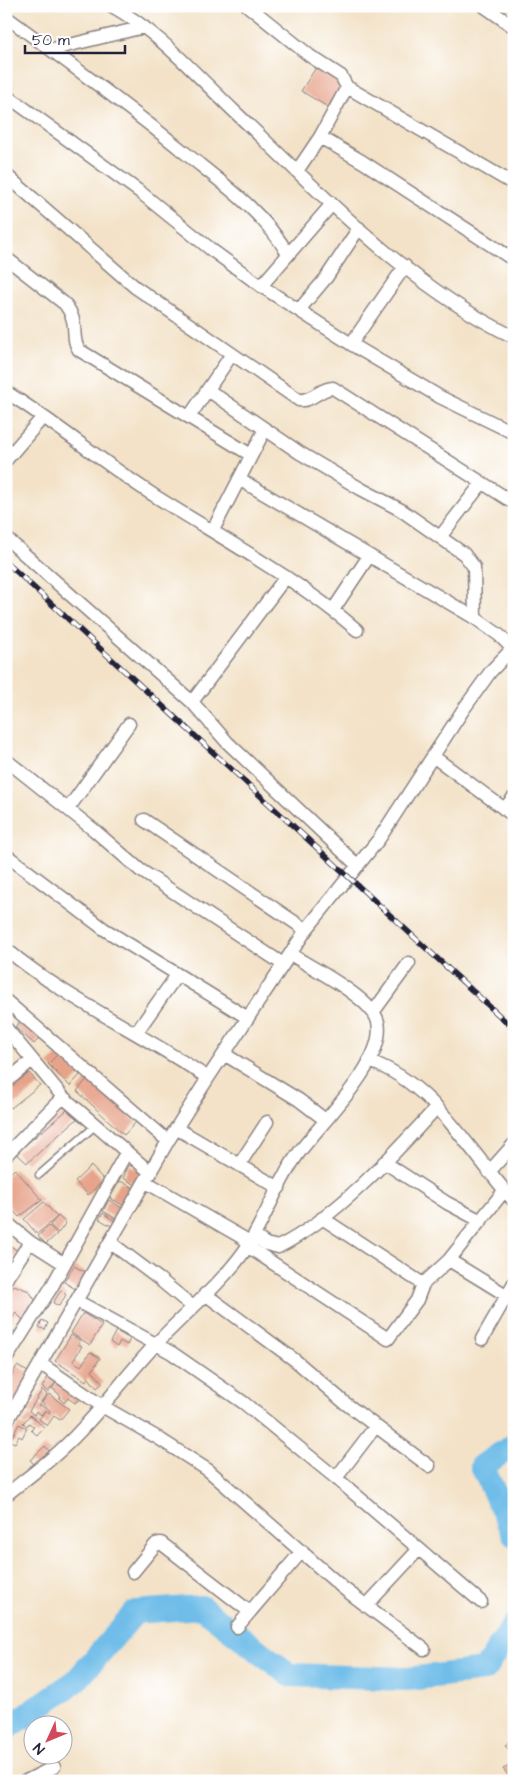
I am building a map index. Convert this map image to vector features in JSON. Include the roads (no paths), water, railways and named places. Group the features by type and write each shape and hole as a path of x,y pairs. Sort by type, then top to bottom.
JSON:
{"street":[{"path":"112,6 144,27 182,60 332,204 405,266 438,290 514,337"},
{"path":"248,6 310,56 341,76 348,87 514,184"},
{"path":"484,6 514,27"},
{"path":"6,17 53,49 238,196 276,232 288,254"},
{"path":"53,49 144,27"},
{"path":"297,170 320,137 348,87"},
{"path":"6,95 140,192 213,251 261,286 351,344 440,397 514,433"},
{"path":"320,137 371,167 514,260"},
{"path":"6,175 135,287 299,400 303,401 326,389 333,388 514,503"},
{"path":"261,286 332,204"},
{"path":"299,310 326,278 359,228"},
{"path":"6,258 65,304 72,312 75,321 76,343 79,350 251,455"},
{"path":"351,344 405,266"},
{"path":"189,417 232,354"},
{"path":"208,390 265,429 360,489 401,510 440,537 473,564 475,618"},
{"path":"6,392 154,495 213,530 333,610 357,630"},
{"path":"6,460 43,417"},
{"path":"213,530 265,429"},
{"path":"6,1424 168,1141 208,1078 306,930 358,866 491,671 513,649 499,635 475,618 239,479"},
{"path":"440,537 482,483"},
{"path":"6,538 192,702 227,742 358,866"},
{"path":"333,610 369,556"},
{"path":"192,702 285,578"},
{"path":"68,809 130,724"},
{"path":"434,757 509,813 514,797"},
{"path":"6,760 140,870 287,959 356,996 374,1011 378,1023 377,1040 369,1061 350,1092 324,1119 296,1156 250,1241 222,1278 156,1343 80,1432 33,1475 6,1495"},
{"path":"144,820 306,930"},
{"path":"6,855 104,929 177,976 248,1018"},
{"path":"6,948 39,976 208,1078"},
{"path":"374,1011 409,962"},
{"path":"136,1033 177,976"},
{"path":"6,1001 168,1141"},
{"path":"6,1028 63,1097 126,1153 148,1177 250,1241 386,1339 391,1338 409,1313 423,1284 449,1260 504,1191"},
{"path":"224,1054 299,1100 324,1119"},
{"path":"6,1082 32,1060"},
{"path":"369,1061 386,1066 406,1080 437,1108 514,1201"},
{"path":"6,1155 63,1097"},
{"path":"250,1241 278,1247 322,1218 384,1162 437,1108"},
{"path":"240,1165 267,1122"},
{"path":"176,1128 279,1188"},
{"path":"489,1172 512,1148"},
{"path":"6,1359 51,1288 63,1263 126,1153"},
{"path":"384,1162 447,1203 481,1221"},
{"path":"322,1218 423,1284"},
{"path":"6,1222 30,1242 63,1263"},
{"path":"6,1279 30,1242"},
{"path":"111,1243 159,1278 193,1307"},
{"path":"449,1260 506,1295"},
{"path":"482,1339 514,1283"},
{"path":"205,1294 296,1361 376,1427 429,1466"},
{"path":"77,1301 156,1343 244,1403 336,1478 481,1602"},
{"path":"40,1364 102,1406 158,1438 208,1470 366,1606 424,1649"},
{"path":"336,1478 376,1427"},
{"path":"133,1572 156,1544 161,1543 250,1612"},
{"path":"366,1606 419,1549"},
{"path":"237,1627 302,1551"},
{"path":"26,1781 54,1767"}],"lane":[{"path":"39,1175 96,1126"}],"waterway":[{"path":"514,1445 482,1466 514,1535"},
{"path":"6,1729 76,1681 135,1612 201,1607 290,1675 408,1679 484,1670 514,1625"}],"railway":[{"path":"6,562 514,1029"}]}
